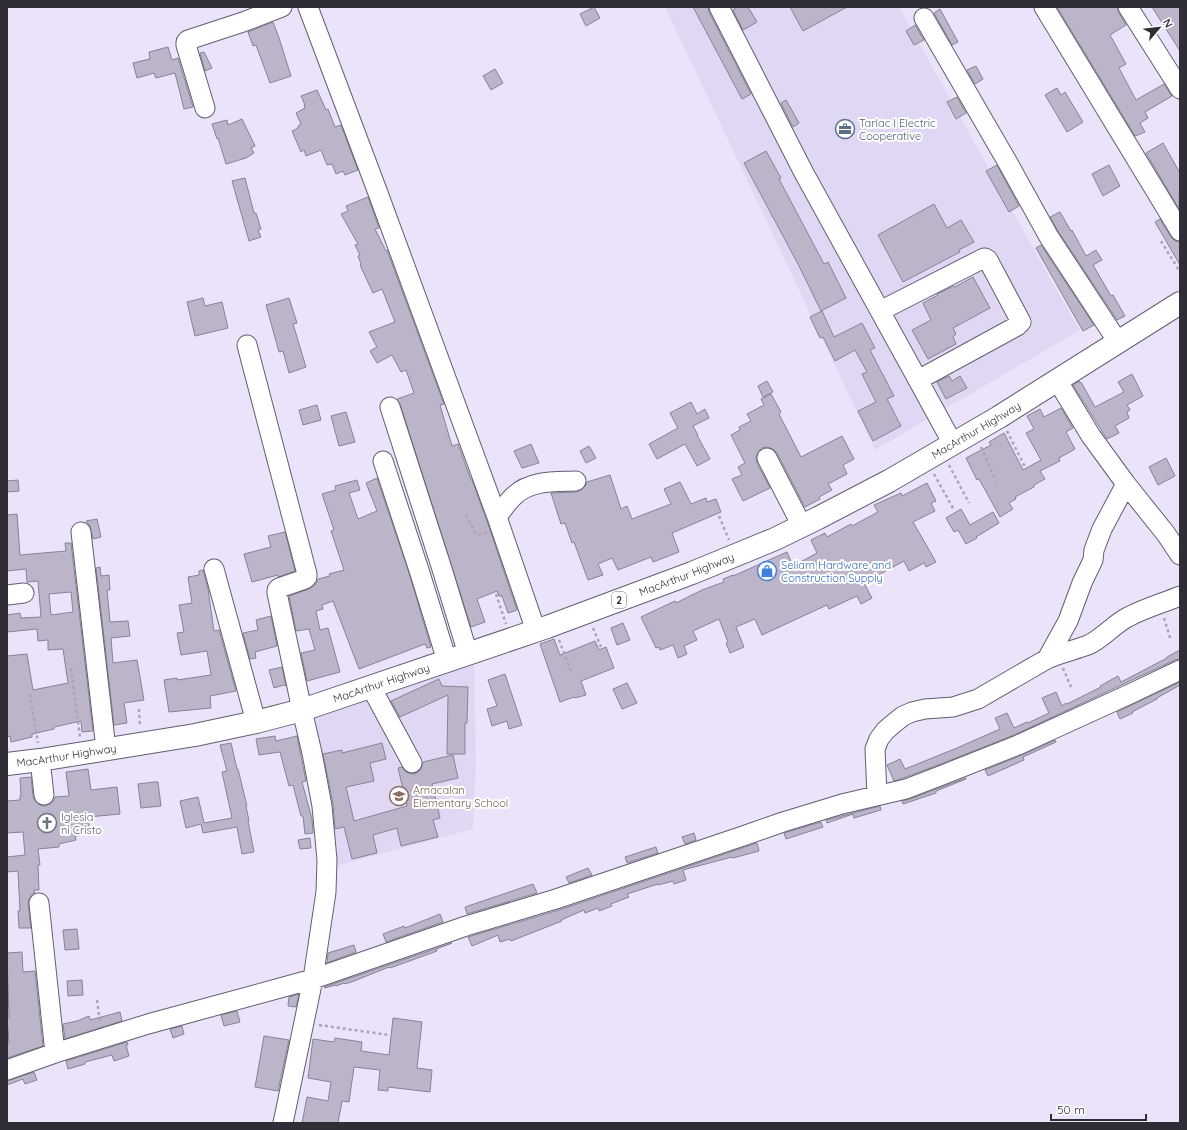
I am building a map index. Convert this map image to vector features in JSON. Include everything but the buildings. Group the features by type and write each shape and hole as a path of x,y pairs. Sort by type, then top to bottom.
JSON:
{"highway":[{"name":"MacArthur Highway","path":"7,764 106,750 195,735 256,722 302,710 512,639 736,556 802,526 862,496 940,452 999,417 1180,303"}],"street":[{"path":"205,108 186,42 282,7"},
{"path":"308,7 376,186 498,522 545,627"},
{"path":"718,7 804,173 918,380 940,452"},
{"path":"1044,7 1180,231"},
{"path":"1128,7 1180,89"},
{"path":"924,18 1049,237 1118,342"},
{"path":"880,310 984,258 988,260 1021,322 1017,326 918,380"},
{"path":"247,345 307,574 305,579 279,588 277,593 322,806 327,860 326,892 313,979 283,1123"},
{"path":"1057,380 1091,436 1180,554"},
{"path":"390,407 468,654"},
{"path":"766,458 802,526"},
{"path":"383,461 447,661"},
{"path":"498,522 514,495 521,490 530,486 545,483 576,481"},
{"path":"1053,657 1082,583 1093,560 1094,550 1102,530 1126,484"},
{"path":"81,532 106,750"},
{"path":"214,569 256,722"},
{"path":"877,795 875,749 879,739 885,731 903,716 925,709 953,707 978,699 1053,657 1095,641 1116,624 1129,617 1180,596"},
{"path":"7,1070 55,1053 183,1014 313,979 466,926 563,896 783,822 877,795 906,789 1018,744 1180,670"},
{"path":"371,687 412,763"},
{"path":"40,760 44,795"},
{"path":"39,903 55,1053"}],"path":[{"path":"1161,241 1180,272"},
{"path":"999,417 1025,466"},
{"path":"974,432 996,481"},
{"path":"940,452 969,503"},
{"path":"940,452 954,510"},
{"path":"466,515 474,533 478,535 498,522"},
{"path":"719,516 736,556"},
{"path":"496,594 512,639"},
{"path":"1160,604 1171,641"},
{"path":"586,612 601,647"},
{"path":"545,627 571,671"},
{"path":"1053,657 1071,687"},
{"path":"71,668 82,753"},
{"path":"30,694 40,760"},
{"path":"97,1000 103,1039"},
{"path":"304,1023 388,1035"}],"shaded area":[{"name":"Tarlac I Electric Cooperative","path":"665,7 899,7 1080,330 875,450"},
{"name":"Amacalan Elementary School","path":"474,663 476,762 473,829 336,866 312,717"}],"place":[{"name":"Tarlac I Electric Cooperative","path":"845,129"},
{"name":"Seliam Hardware and Construction Supply","path":"767,571"},
{"name":"Amacalan Elementary School","path":"399,796"},
{"name":"Iglesia ni Cristo","path":"47,823"}]}
